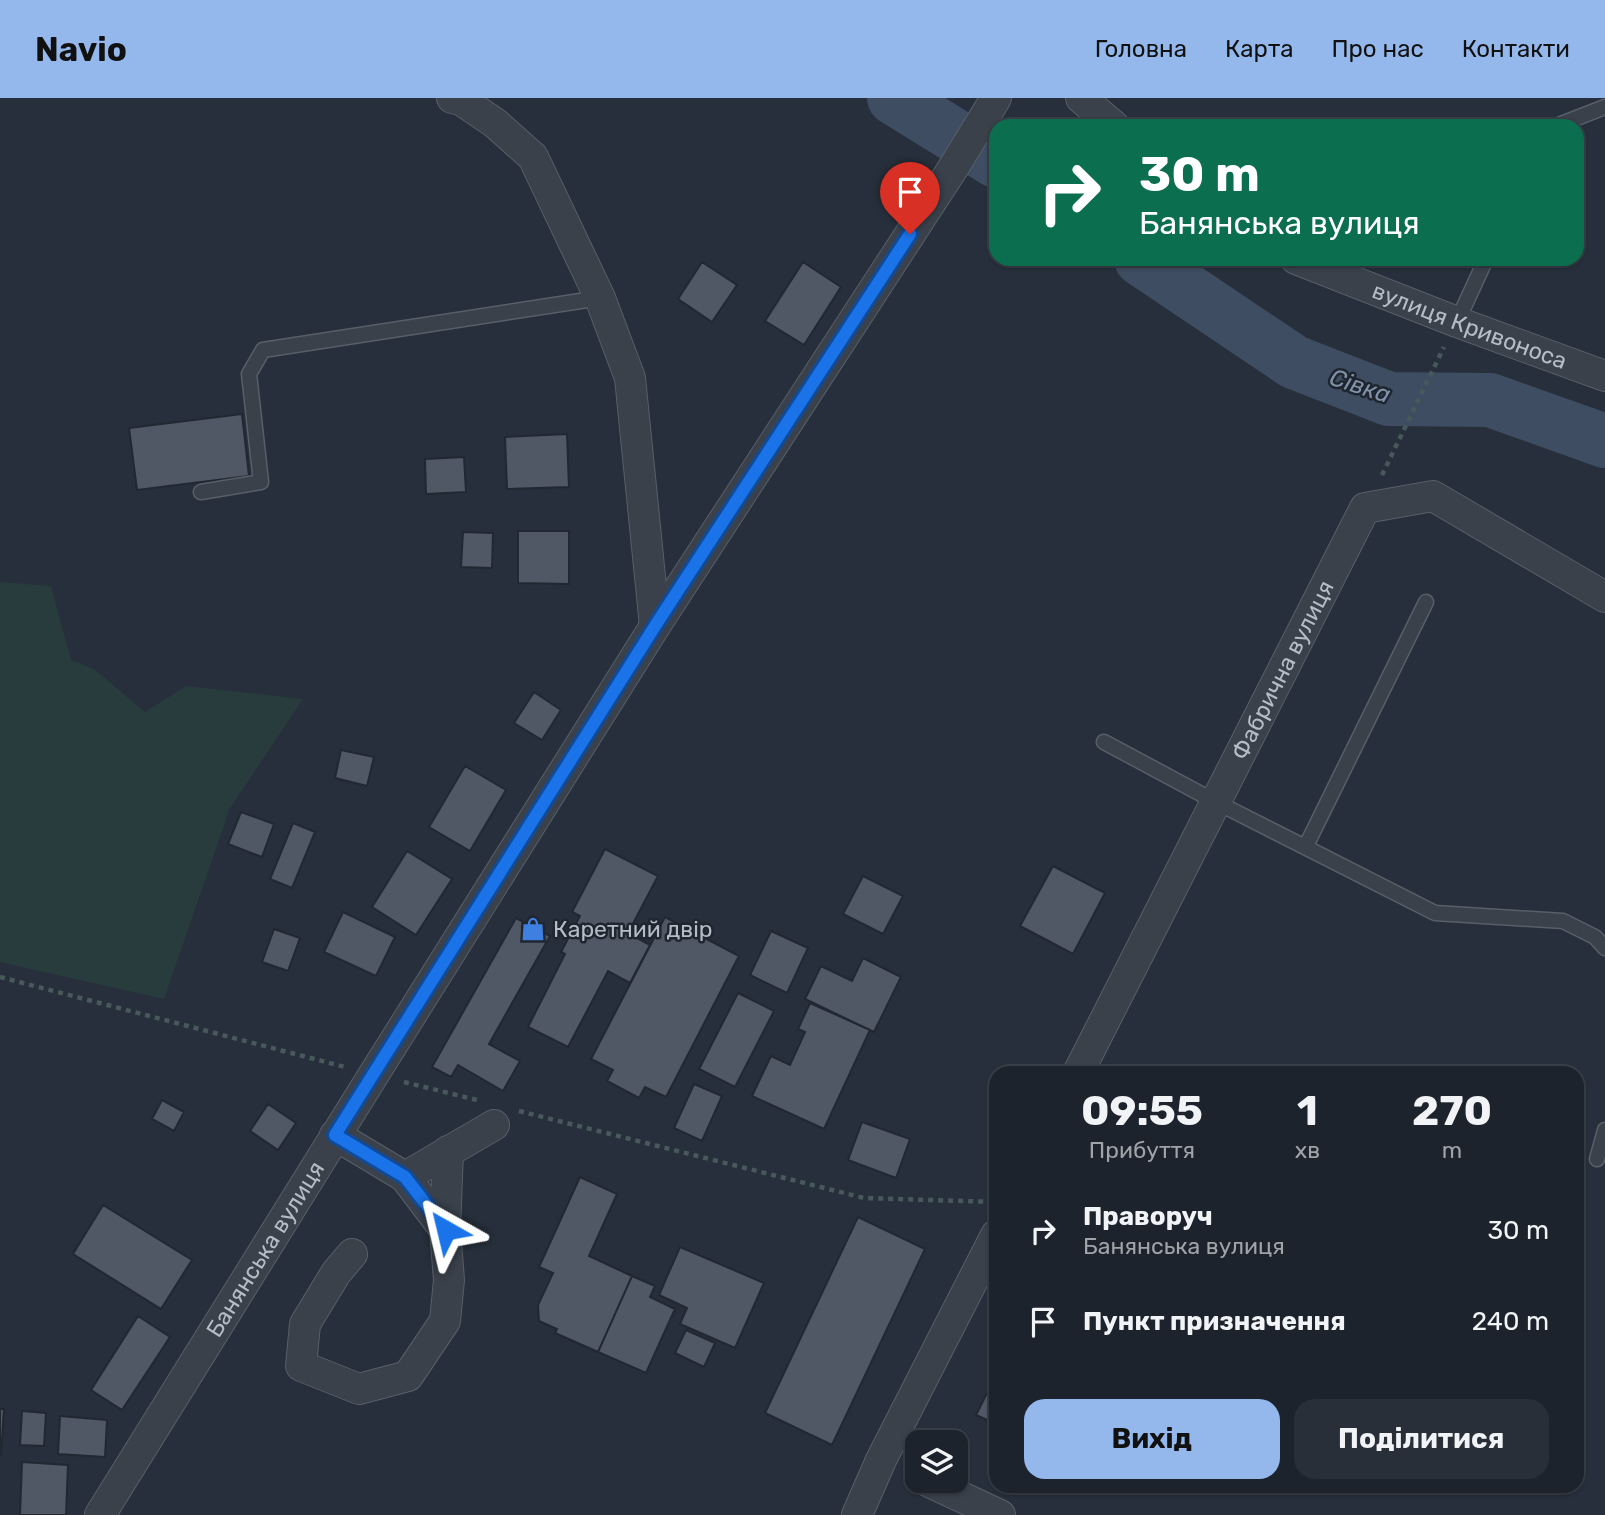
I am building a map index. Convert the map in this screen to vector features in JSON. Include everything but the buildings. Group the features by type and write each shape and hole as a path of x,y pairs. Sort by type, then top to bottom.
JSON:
{"street":[{"path":"452,98 461,100 495,123 533,157 600,298 630,378 655,626"},
{"name":"Банянська вулиця","path":"100,1515 655,626 996,98"},
{"path":"1081,98 1106,119"},
{"name":"вулиця Кривоноса","path":"1314,266 1605,376"},
{"path":"1365,508 1433,496 1605,597"},
{"name":"Фабрична вулиця","path":"1082,1066 1365,508"},
{"path":"405,1177 494,1125"},
{"path":"335,1135 405,1177 446,1230"},
{"path":"352,1254 305,1324 301,1366 359,1389 408,1376 445,1321 449,1280 446,1230 448,1151"},
{"path":"857,1515 881,1460 989,1249"},
{"path":"881,1460 905,1471"},
{"path":"953,1493 1000,1515"}],"lane":[{"path":"1574,119 1605,107"},
{"path":"1457,322 1483,266"},
{"path":"201,492 261,482 249,374 263,350 600,298"},
{"path":"1306,846 1426,602"},
{"path":"1104,742 1435,913 1563,920 1595,937 1605,948"},
{"path":"1597,1159 1605,1130"}],"path":[{"path":"1365,508 1428,379"}],"shaded area":[{"path":"0,582 51,586 71,660 94,669 145,712 186,686 303,699 230,808 164,999 0,962"}],"waterway":[{"name":"Сівка","path":"894,98 989,157"},
{"name":"Сівка","path":"1151,266 1294,362 1389,399 1490,400 1605,441"}],"place":[{"name":"Каретний двір","path":"533,929"}],"route":[{"path":"446,1230 405,1177 335,1135 655,626 910,234"}]}
